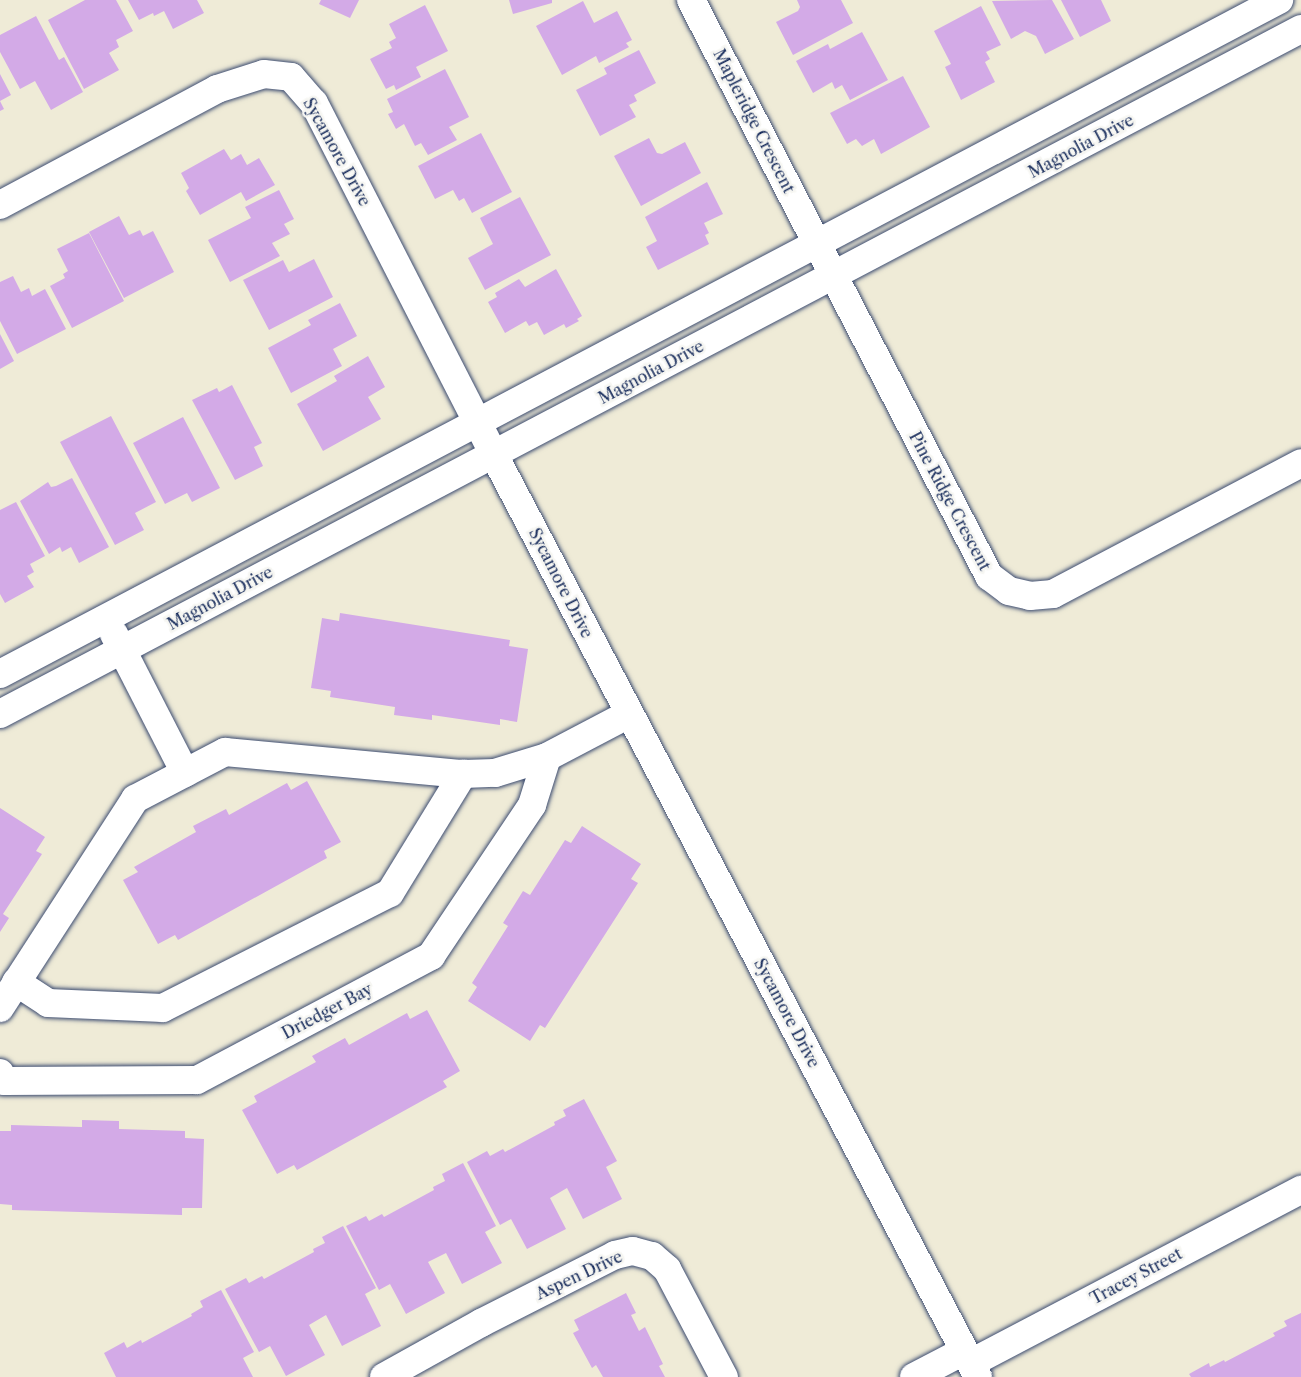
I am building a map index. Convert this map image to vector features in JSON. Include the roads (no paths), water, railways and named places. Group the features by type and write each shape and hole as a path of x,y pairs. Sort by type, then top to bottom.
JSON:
{"street":[{"name":"Mapleridge Crescent","path":"691,0 817,241"},
{"path":"0,674 817,241 1279,0"},
{"name":"Magnolia Drive","path":"0,714 834,277 1301,29"},
{"name":"Sycamore Drive","path":"0,205 217,88 264,74 291,76 314,103 629,714 971,1363"},
{"name":"Pine Ridge Crescent","path":"817,241 971,545 989,576 1009,591 1030,596 1053,594 1301,463"},
{"path":"105,619 185,773"},
{"path":"0,1008 135,799 225,752 463,774 495,773 547,757 629,714"},
{"name":"Driedger Bay","path":"0,1073 4,1080 197,1080 431,956 532,805 547,757"},
{"path":"16,982 48,1003 163,1008 390,893 463,774"},
{"name":"Tracey Street","path":"914,1377 971,1363 1301,1190"},
{"name":"Aspen Drive","path":"384,1377 481,1323 615,1255 633,1251 652,1256 667,1269 724,1377"}]}
